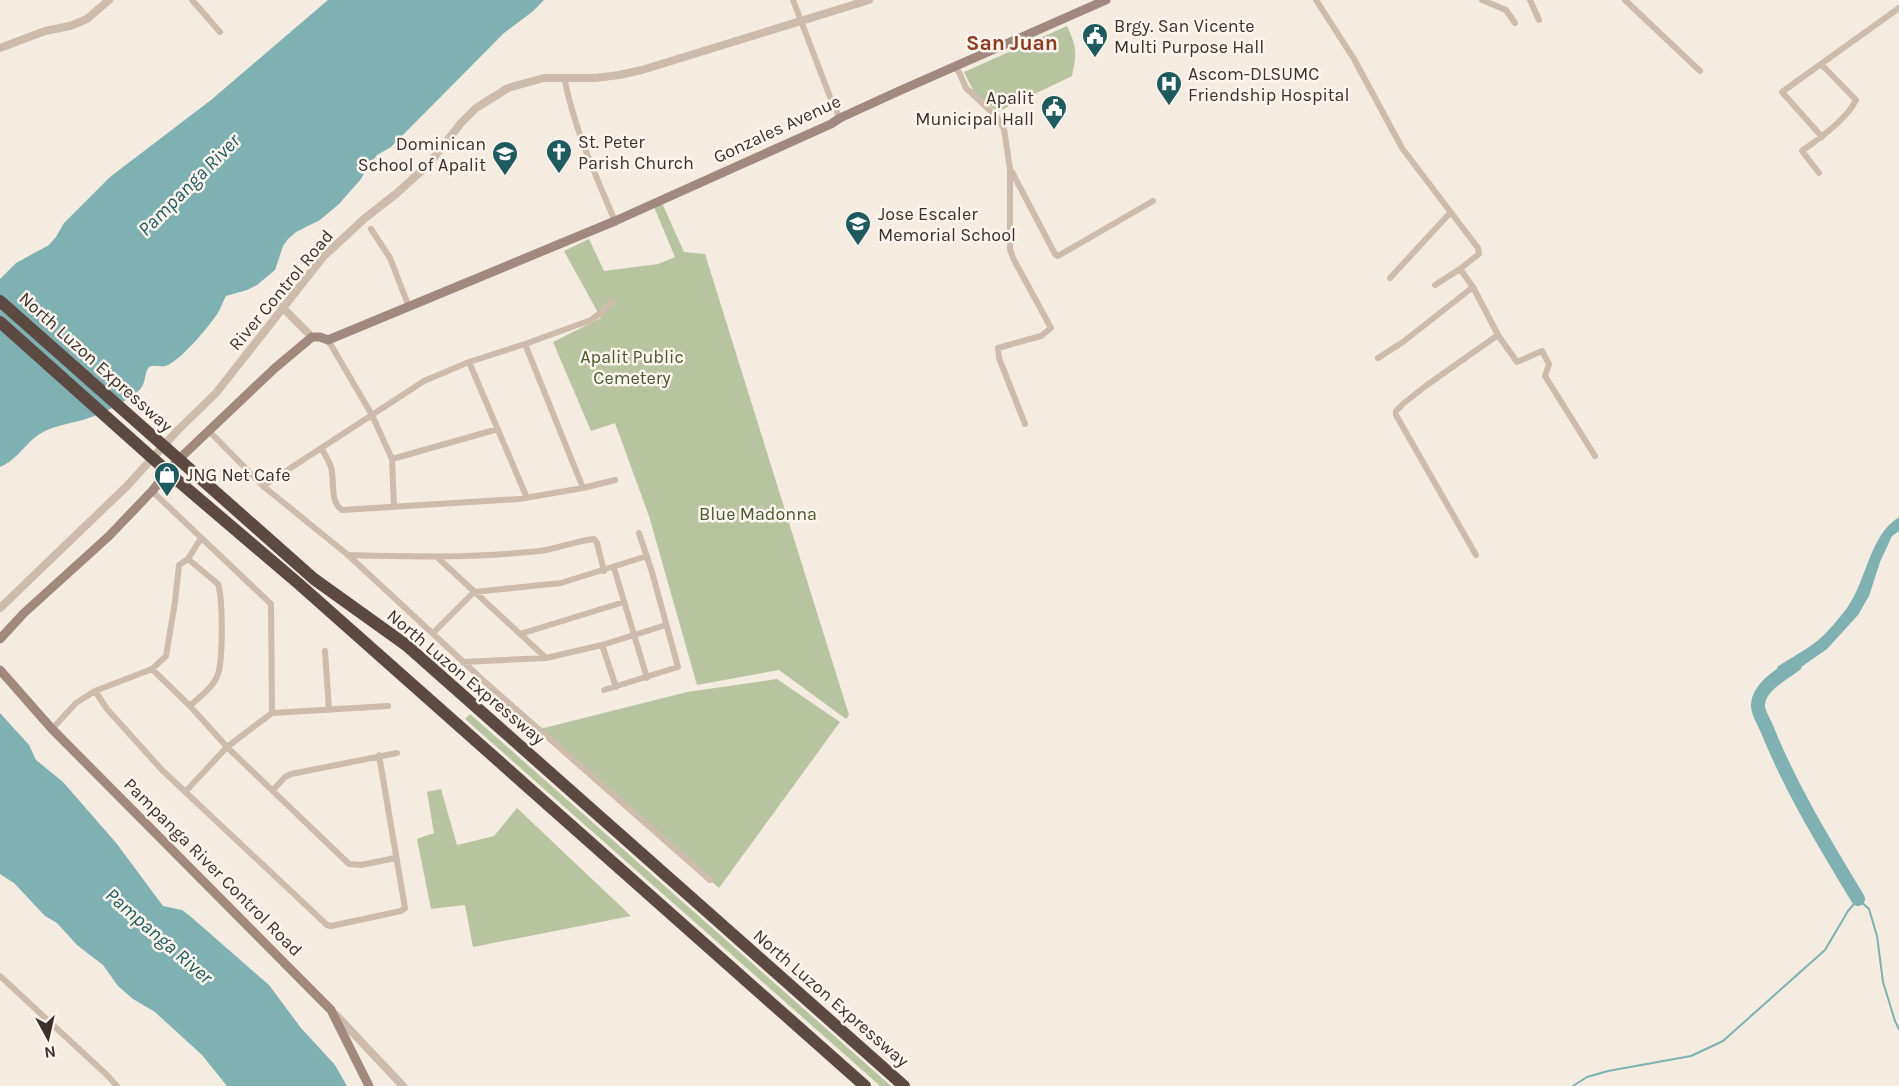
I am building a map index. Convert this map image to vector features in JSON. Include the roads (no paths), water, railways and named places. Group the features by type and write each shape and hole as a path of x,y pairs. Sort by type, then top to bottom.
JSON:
{"highway":[{"name":"North Luzon Expressway","path":"0,301 314,579 406,645 904,1086"},
{"name":"North Luzon Expressway","path":"0,322 177,480 308,591 865,1086"}],"main road":[{"name":"Gonzales Avenue","path":"328,340 615,221 1106,0"},
{"path":"0,639 24,613 109,536 178,460 275,368 312,337 328,340"},
{"name":"Pampanga River Control Road","path":"0,670 52,729 331,1010"},
{"path":"331,1010 369,1086"}],"street":[{"path":"0,48 45,31 70,26 87,19 109,0"},
{"path":"192,0 220,32"},
{"path":"793,0 840,118"},
{"name":"River Control Road","path":"0,608 119,494 177,431 216,393 323,257 428,165 460,123 476,108 508,88 544,78 595,78 642,70 870,0"},
{"path":"1316,0 1354,59 1402,148 1478,248 1479,254 1435,285"},
{"path":"1482,0 1506,10 1515,23"},
{"path":"1530,0 1539,20"},
{"path":"1625,0 1700,71"},
{"path":"1822,137 1782,92 1899,9"},
{"path":"1820,173 1802,151 1822,137 1850,111 1856,100 1821,64"},
{"path":"954,67 959,72 966,88 997,117 1004,129 1010,169 1010,249 1051,328 1041,336 998,348 999,358 1025,424"},
{"path":"564,77 587,156 615,221"},
{"path":"1010,169 1058,256 1153,201"},
{"path":"1390,278 1450,213"},
{"path":"371,229 390,258 409,308"},
{"path":"1460,269 1473,287 1498,335 1517,362 1542,351 1550,364 1545,376 1595,456"},
{"path":"1378,358 1403,342 1473,287"},
{"path":"263,486 424,381 469,362 591,320 612,301"},
{"path":"282,307 312,337"},
{"path":"1476,555 1396,415 1396,411 1427,385 1498,335"},
{"path":"328,340 372,416 392,459 394,506"},
{"path":"525,344 583,488"},
{"path":"469,362 527,498"},
{"path":"392,459 498,429"},
{"path":"208,430 263,486 348,555 463,662 710,880"},
{"path":"322,449 330,466 334,500 342,510 527,498 615,480"},
{"path":"152,491 271,604 272,713"},
{"path":"604,690 678,667 639,533"},
{"path":"52,729 76,703 95,691 152,669 167,653 179,565 188,559 201,538"},
{"path":"348,555 438,558 543,550 594,539 604,571"},
{"path":"432,633 474,592 561,584 647,556"},
{"path":"438,558 546,658"},
{"path":"188,559 218,584 222,633 218,674 213,684 190,706"},
{"path":"614,568 647,678"},
{"path":"520,634 624,602"},
{"path":"463,662 546,658 602,645 666,625"},
{"path":"602,645 616,687"},
{"path":"325,651 329,710"},
{"path":"152,669 227,747 349,864 361,866 396,858"},
{"path":"95,691 107,709 154,761 327,925 332,926 404,909 380,755"},
{"path":"186,791 227,747 272,713 388,706"},
{"path":"273,790 291,774 397,753"},
{"path":"0,976 117,1086"},
{"name":"Pampanga River Control Road","path":"331,1010 403,1086"}],"water":[{"name":"Pampanga River","path":"328,0 544,0 504,33 391,147 377,155 361,179 339,204 320,220 296,232 288,239 283,246 275,270 257,285 226,296 211,323 180,356 166,366 149,367 141,388 121,403 94,416 43,432 12,460 0,467 0,279 16,263 49,245 64,223 110,177 211,100"},
{"path":"1899,517 1899,531 1892,536 1880,562 1869,596 1858,615 1827,649 1784,679 1777,667 1818,640 1847,608 1881,535"},
{"name":"Pampanga River","path":"0,713 29,745 36,760 63,782 117,844 163,906 182,910 269,985 301,1028 335,1065 347,1086 227,1086 202,1055 155,1012 133,999 118,986 103,965 77,945 57,923 45,916 14,883 0,874"}],"waterway":[{"path":"1795,665 1762,692 1759,698 1759,710 1798,795 1858,899"},
{"path":"1573,1086 1587,1077 1608,1071 1691,1056 1723,1041 1825,950 1848,911 1858,899 1869,909 1877,936 1883,982 1899,1029"}],"place":[{"name":"Brgy. San Vicente Multi Purpose Hall","path":"1095,59"},
{"name":"Ascom-DLSUMC Friendship Hospital","path":"1169,107"},
{"name":"Apalit Municipal Hall","path":"1054,131"},
{"name":"St. Peter Parish Church","path":"559,175"},
{"name":"Dominican School of Apalit","path":"505,177"},
{"name":"Jose Escaler Memorial School","path":"858,247"},
{"name":"JNG Net Cafe","path":"167,498"}],"district":[{"name":"San Juan","path":"1012,43"}],"park label":[{"name":"Apalit Public Cemetery","path":"632,367"},
{"name":"Blue Madonna","path":"758,514"}]}
